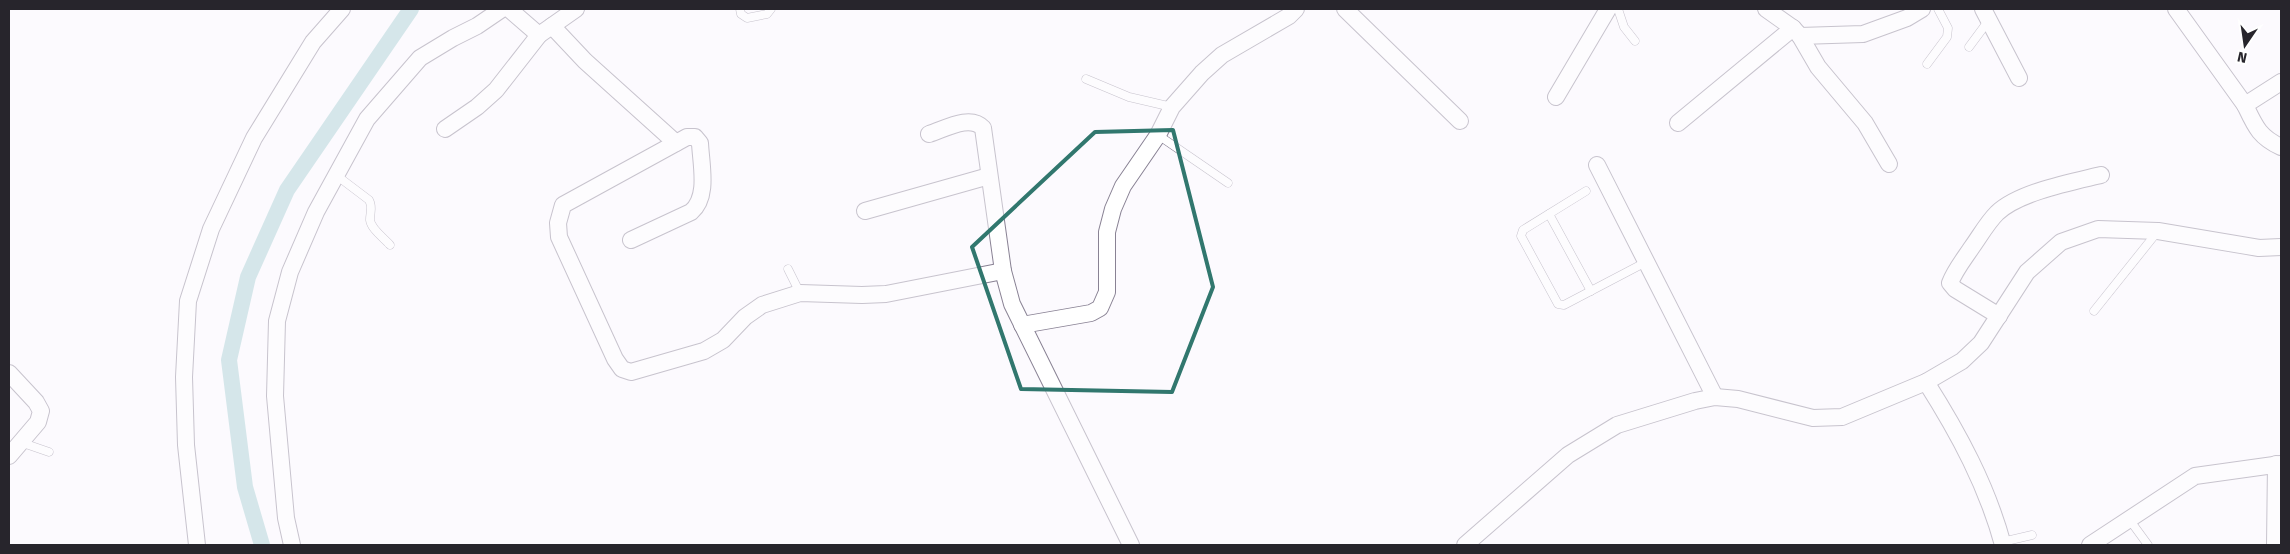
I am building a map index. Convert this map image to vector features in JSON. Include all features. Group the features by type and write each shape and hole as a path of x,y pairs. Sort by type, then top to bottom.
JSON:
{"street":[{"path":"197,545 186,445 184,377 188,301 211,229 254,138 313,42 342,9"},
{"path":"292,545 286,518 276,396 277,321 290,272 316,212 367,120 420,58 502,9"},
{"path":"509,9 545,31 585,61 676,143"},
{"path":"445,129 477,107 496,90 545,31 576,9"},
{"path":"1022,325 1091,313 1100,308 1107,292 1107,232 1113,209 1123,186 1158,135 1172,107 1202,72 1222,55 1289,16 1296,9"},
{"path":"1345,9 1460,121"},
{"path":"1556,97 1608,9"},
{"path":"1766,9 1797,32 1818,67 1865,123 1889,164"},
{"path":"1678,123 1797,32 1863,34 1906,18 1922,9"},
{"path":"2176,9 2245,105 2258,132 2270,142 2281,147"},
{"path":"1986,12 2019,78"},
{"path":"2245,105 2281,82"},
{"path":"930,134 970,121 978,122 983,128 1003,271 1012,304 1131,545"},
{"path":"631,240 691,212 698,206 702,197 700,143 695,137 686,137 564,205 558,223 559,237 615,359 622,369 631,372 704,351 723,340 745,317 762,305 800,293 886,294 1003,271"},
{"path":"1597,165 1715,398"},
{"path":"1999,316 1955,289 1950,283 1953,275 1980,236 1998,213 2019,200 2048,188 2101,175"},
{"path":"865,211 989,176"},
{"path":"1465,545 1568,455 1617,425 1695,401 1715,398 1738,399 1813,418 1842,417 1926,382 1962,361 1981,343 2027,272 2061,242 2098,229 2158,231 2259,248 2281,247"},
{"path":"9,374 36,402 41,411 38,422 9,456"},
{"path":"1926,382 1952,422 1976,468 1996,518 2003,544"},
{"path":"2090,545 2195,476 2279,464 2275,545"}],"lane":[{"path":"740,9 741,14 748,18 767,14 771,9"},
{"path":"1618,9 1624,27 1635,41"},
{"path":"1927,64 1947,37 1948,28 1938,9"},
{"path":"1969,48 1986,12"},
{"path":"1086,79 1129,97 1172,107"},
{"path":"1158,135 1228,183"},
{"path":"336,175 369,200 372,205 370,221 373,227 390,245"},
{"path":"1586,190 1523,230 1521,236 1558,304 1564,305 1646,262"},
{"path":"1549,214 1591,290"},
{"path":"2094,311 2158,231"},
{"path":"788,269 800,293"},
{"path":"20,442 49,452"},
{"path":"2129,519 2148,545"},
{"path":"2003,544 2032,535"}],"highlighted area":[{"path":"1173,130 1213,287 1172,392 1021,389 972,247 1095,132"}],"waterway":[{"path":"262,545 245,487 229,360 248,277 287,190 411,9"}]}
